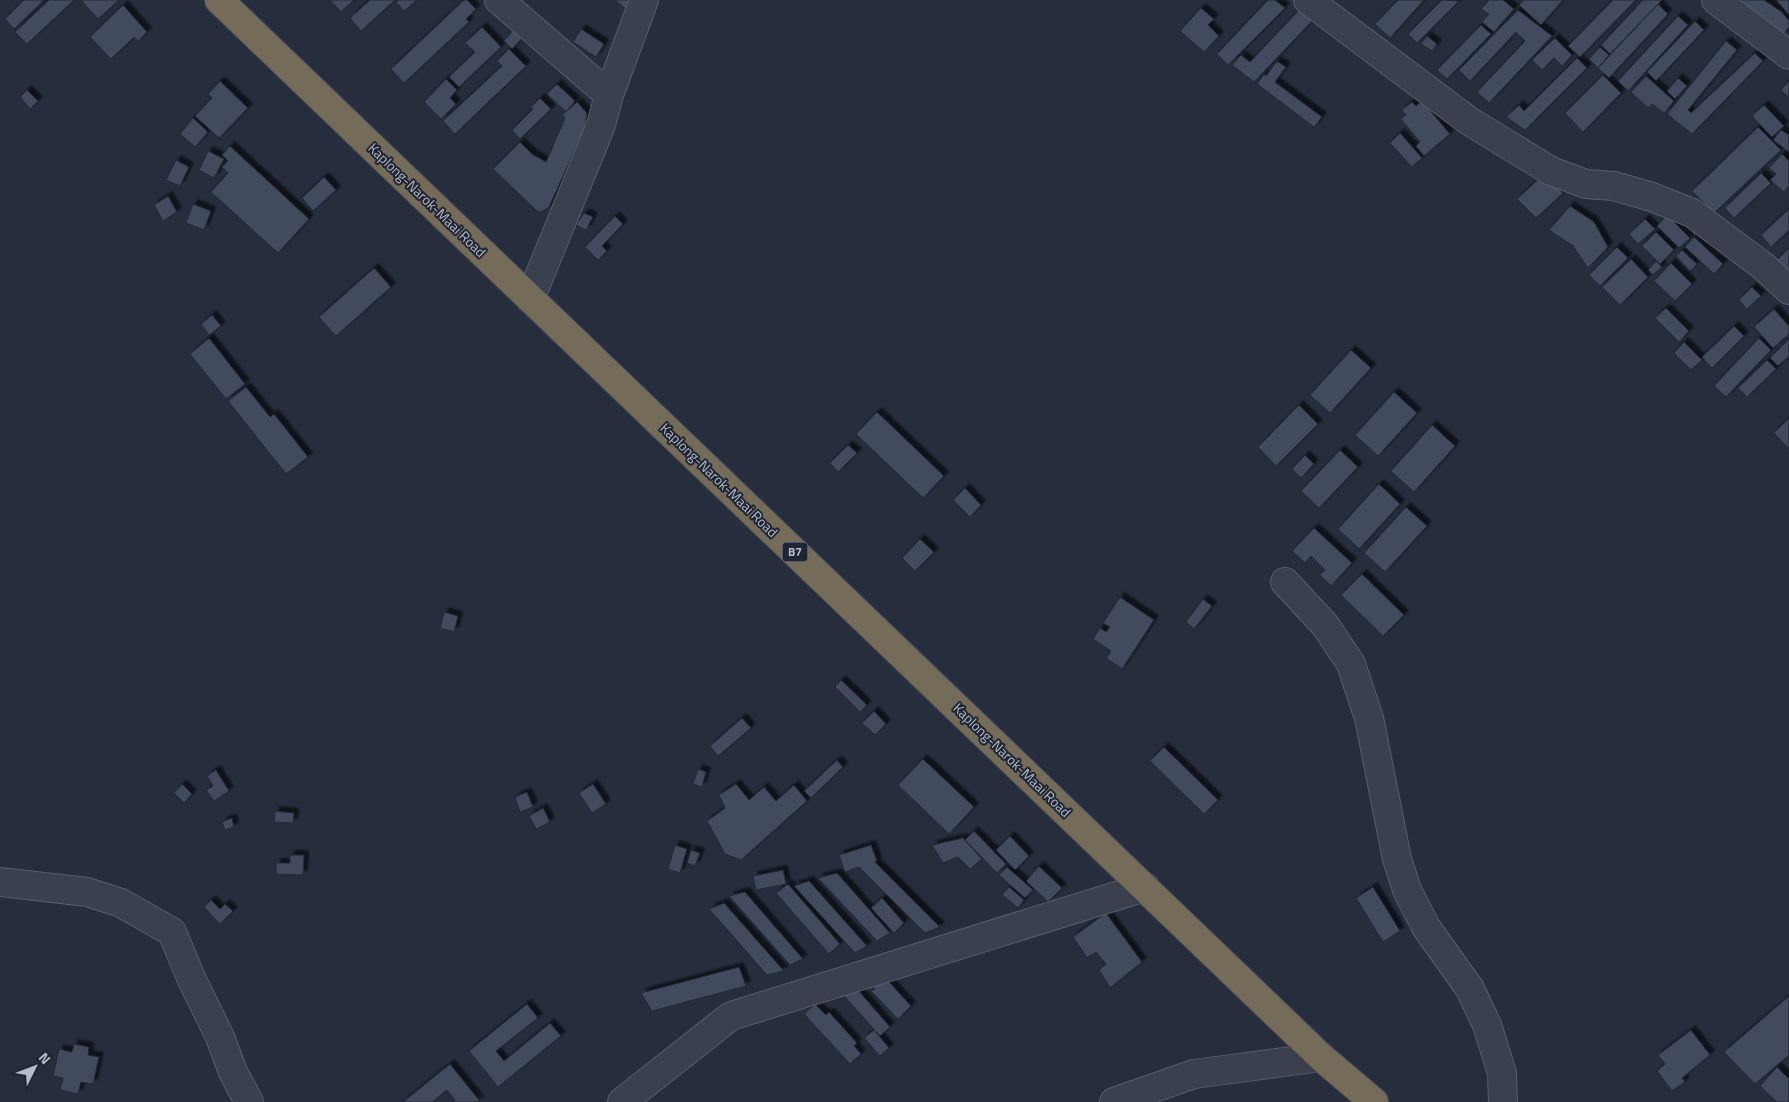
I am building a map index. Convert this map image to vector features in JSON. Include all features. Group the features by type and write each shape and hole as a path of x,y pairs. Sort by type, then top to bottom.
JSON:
{"highway":[{"name":"Kaplong-Narok-Maai Road","path":"219,0 1321,1057 1374,1102"}],"street":[{"path":"499,0 609,95"},
{"path":"530,299 601,125 609,95 644,0"},
{"path":"1308,0 1469,121 1543,166 1586,184 1614,186 1652,197 1692,213 1763,266 1789,290"},
{"path":"1716,0 1789,55"},
{"path":"1285,582 1325,625 1351,664 1369,718 1397,859 1407,890 1426,927 1470,989 1486,1025 1502,1072 1503,1102"},
{"path":"0,882 87,892 121,903 172,932 192,980 220,1037 233,1072 249,1102"},
{"path":"622,1102 731,1016 1145,887"},
{"path":"1114,1102 1194,1074 1321,1057"}],"building":[{"path":"24,0 44,0 14,29 5,19"},
{"path":"49,0 74,0 27,44 15,32"},
{"path":"81,0 119,0 98,19"},
{"path":"330,0 354,0 341,12"},
{"path":"370,0 395,0 361,31 350,18"},
{"path":"399,0 417,0 404,11 396,2"},
{"path":"464,0 467,0 476,9 466,19 469,22 404,83 391,69"},
{"path":"615,0 629,0 626,9"},
{"path":"1268,0 1275,0 1285,8 1228,65 1217,54"},
{"path":"1398,0 1424,0 1390,38 1375,24"},
{"path":"1442,0 1459,1 1417,43 1408,34"},
{"path":"1489,0 1503,0 1514,9 1494,32 1482,22 1489,14 1481,9"},
{"path":"1524,0 1563,0 1541,25 1519,5"},
{"path":"1613,0 1636,0 1580,57 1568,46"},
{"path":"1643,0 1662,0 1610,54 1601,45"},
{"path":"1732,0 1764,0 1782,12 1789,21 1789,27 1783,35"},
{"path":"1776,0 1789,0 1789,15"},
{"path":"1658,4 1668,14 1609,78 1598,68"},
{"path":"123,5 147,32 138,41 134,37 111,59 90,37"},
{"path":"1201,8 1214,19 1208,25 1219,36 1204,52 1180,31"},
{"path":"1300,9 1313,20 1254,82 1232,65 1241,55 1250,62"},
{"path":"1518,10 1552,36 1489,103 1477,92 1525,41 1516,32 1470,81 1459,70"},
{"path":"1678,16 1688,25 1628,91 1618,81"},
{"path":"1695,21 1704,30 1656,81 1647,72"},
{"path":"1481,25 1491,34 1447,79 1437,70"},
{"path":"482,27 501,47 459,87 449,77 475,52 465,43"},
{"path":"514,29 523,37 512,49 504,41"},
{"path":"581,29 604,44 596,57 573,42"},
{"path":"1427,36 1437,44 1432,51 1421,44"},
{"path":"1555,38 1572,55 1562,66 1554,58 1542,70 1532,60"},
{"path":"1726,41 1737,50 1688,110 1691,113 1755,53 1763,61 1692,134 1667,114"},
{"path":"1600,47 1609,55 1598,68 1589,59"},
{"path":"509,49 526,66 455,134 443,121 502,66 497,61"},
{"path":"1577,58 1587,68 1525,130 1506,117 1519,105 1524,111"},
{"path":"1277,61 1286,67 1275,82 1322,117 1314,127 1257,84 1264,74 1266,76"},
{"path":"1603,75 1621,93 1583,132 1565,113"},
{"path":"1646,76 1674,101 1664,113 1652,104 1648,108 1631,92"},
{"path":"1678,78 1687,86 1675,99 1667,91"},
{"path":"446,79 457,90 450,98 456,104 441,119 424,102"},
{"path":"220,81 248,108 219,138 195,116 212,98 208,94"},
{"path":"1789,81 1789,98 1781,90"},
{"path":"557,84 575,101 566,112 547,94"},
{"path":"27,90 38,101 30,109 20,97"},
{"path":"540,98 551,109 520,139 512,130 533,109 531,107"},
{"path":"1422,101 1450,134 1424,156 1416,146 1420,142 1401,119 1406,115 1402,110 1412,102 1416,106"},
{"path":"577,102 587,113 585,128 549,207 541,212 537,211 493,169 520,142 532,154 546,162 565,118 562,115"},
{"path":"1764,105 1784,126 1772,137 1752,116"},
{"path":"193,118 208,132 195,147 180,134"},
{"path":"1758,127 1781,150 1714,213 1692,191"},
{"path":"1781,130 1789,135 1789,152 1773,140"},
{"path":"1400,133 1422,158 1412,167 1390,143"},
{"path":"230,146 309,219 278,253 211,192 228,173 222,167 228,161 222,155"},
{"path":"208,151 224,159 214,178 199,170"},
{"path":"1782,154 1789,161 1789,186 1784,192 1770,180 1776,174 1769,168"},
{"path":"176,160 189,167 180,186 166,180"},
{"path":"1761,173 1771,183 1734,218 1725,208"},
{"path":"1543,175 1563,193 1536,218 1517,199"},
{"path":"324,177 336,190 313,211 302,198"},
{"path":"168,196 177,212 163,221 154,205"},
{"path":"193,204 211,211 204,230 186,223"},
{"path":"1570,206 1594,222 1608,247 1588,268 1573,246 1549,230"},
{"path":"1789,209 1789,230 1771,247 1761,235"},
{"path":"584,213 593,217 586,230 576,225"},
{"path":"1667,215 1690,238 1679,248 1657,226"},
{"path":"615,216 623,224 602,246 607,251 598,260 585,247"},
{"path":"1645,219 1655,229 1638,244 1629,234"},
{"path":"1656,232 1674,250 1660,264 1642,246"},
{"path":"1694,237 1723,264 1714,274 1685,247"},
{"path":"1617,247 1628,258 1600,286 1589,275"},
{"path":"1789,248 1789,271 1785,274 1774,263"},
{"path":"1682,250 1697,264 1690,271 1676,256"},
{"path":"1631,259 1648,277 1620,305 1602,287"},
{"path":"1656,261 1662,267 1653,275 1648,270"},
{"path":"1671,263 1692,284 1675,301 1654,281"},
{"path":"374,268 391,287 336,336 319,317"},
{"path":"1752,287 1761,296 1747,309 1739,300"},
{"path":"1666,308 1689,331 1679,342 1655,318"},
{"path":"1774,309 1789,326 1789,334 1773,348 1754,327"},
{"path":"212,315 221,326 209,335 201,324"},
{"path":"1734,326 1744,336 1712,368 1702,357"},
{"path":"209,338 245,384 226,399 190,354"},
{"path":"1759,338 1771,350 1726,397 1714,386"},
{"path":"1789,339 1789,356 1778,366 1770,358"},
{"path":"1684,342 1702,360 1691,370 1674,353"},
{"path":"1351,350 1371,368 1330,413 1310,395"},
{"path":"1767,360 1776,369 1747,397 1738,388"},
{"path":"246,387 270,417 274,414 308,457 286,474 228,401"},
{"path":"1394,392 1417,413 1378,456 1355,435"},
{"path":"1299,405 1318,424 1276,466 1258,447"},
{"path":"877,412 944,476 923,498 856,434"},
{"path":"1789,418 1789,449 1774,433"},
{"path":"1432,425 1455,446 1414,492 1391,471"},
{"path":"848,445 857,453 838,472 830,463"},
{"path":"1340,450 1358,467 1319,508 1301,491"},
{"path":"1305,455 1314,464 1301,478 1292,469"},
{"path":"1379,484 1400,504 1359,549 1338,529"},
{"path":"965,488 981,505 970,517 953,500"},
{"path":"1406,507 1427,526 1385,572 1364,553"},
{"path":"1314,528 1352,563 1331,586 1320,575 1325,570 1311,556 1305,563 1292,551"},
{"path":"920,539 934,552 915,571 902,558"},
{"path":"1362,574 1404,615 1383,636 1341,595"},
{"path":"1120,597 1154,620 1122,669 1106,658 1111,651 1093,639 1100,628 1106,632 1110,627 1103,623"},
{"path":"1203,599 1212,606 1194,629 1186,622"},
{"path":"444,612 458,616 454,632 440,628"},
{"path":"841,680 867,705 860,712 835,687"},
{"path":"874,711 886,724 875,735 862,723"},
{"path":"742,718 751,728 718,756 710,746"},
{"path":"1164,747 1218,800 1204,814 1150,761"},
{"path":"923,759 974,807 949,834 898,785"},
{"path":"837,760 843,767 811,798 804,791"},
{"path":"698,769 706,772 702,787 693,784"},
{"path":"216,770 229,791 214,801 206,790 213,786 207,776"},
{"path":"182,784 192,794 184,803 174,793"},
{"path":"593,784 606,804 592,813 579,793"},
{"path":"736,784 749,800 764,787 776,801 794,785 807,801 741,860 725,854 707,821 725,808 719,795"},
{"path":"527,792 533,807 520,812 515,797"},
{"path":"543,808 550,822 536,829 529,816"},
{"path":"275,811 294,813 293,823 274,822"},
{"path":"232,818 234,827 225,830 222,822"},
{"path":"974,831 1006,864 997,873 965,840"},
{"path":"1010,836 1029,856 1015,870 996,850"},
{"path":"963,838 982,859 970,869 958,857 943,863 932,845"},
{"path":"675,845 687,849 680,873 668,869"},
{"path":"871,845 877,861 875,862 940,927 925,933 859,867 845,872 839,855"},
{"path":"691,850 700,853 695,866 687,863"},
{"path":"290,855 304,855 303,875 276,874 276,863 290,863"},
{"path":"1039,866 1062,888 1048,902 1026,881"},
{"path":"1007,867 1033,890 1025,898 999,875"},
{"path":"783,870 786,884 756,890 753,876"},
{"path":"837,873 890,933 877,941 818,878"},
{"path":"809,881 867,946 855,953 794,886"},
{"path":"788,884 840,944 829,954 776,893"},
{"path":"1009,887 1024,900 1018,908 1002,895"},
{"path":"1373,887 1400,931 1383,942 1356,898"},
{"path":"745,892 803,959 790,965 729,896"},
{"path":"882,898 904,923 894,933 871,908"},
{"path":"211,900 220,909 225,904 233,911 220,924 204,907"},
{"path":"724,903 784,971 767,975 709,909"},
{"path":"1106,913 1142,962 1110,988 1099,970 1106,964 1096,952 1087,958 1073,937"},
{"path":"739,967 746,986 652,1011 641,993"},
{"path":"879,971 911,1006 898,1019 871,991 875,989 862,978"},
{"path":"834,985 858,990 890,1027 880,1036"},
{"path":"1789,996 1789,1055 1755,1084 1724,1052"},
{"path":"527,1004 538,1018 496,1051 504,1061 550,1023 561,1036 498,1087 469,1051"},
{"path":"815,1004 826,1015 829,1012 857,1043 854,1046 861,1054 850,1064 804,1014"},
{"path":"874,1030 889,1048 880,1056 864,1038"},
{"path":"1691,1030 1710,1055 1682,1078 1685,1082 1672,1091 1657,1071 1665,1064 1658,1055"},
{"path":"74,1044 89,1047 88,1055 99,1057 93,1084 81,1082 78,1094 60,1090 63,1078 53,1076 59,1049 72,1052"},
{"path":"450,1064 479,1100 477,1102 452,1102 455,1100 447,1090 432,1102 403,1102"},
{"path":"1777,1067 1789,1079 1789,1100 1787,1102 1777,1102 1760,1086"}]}
